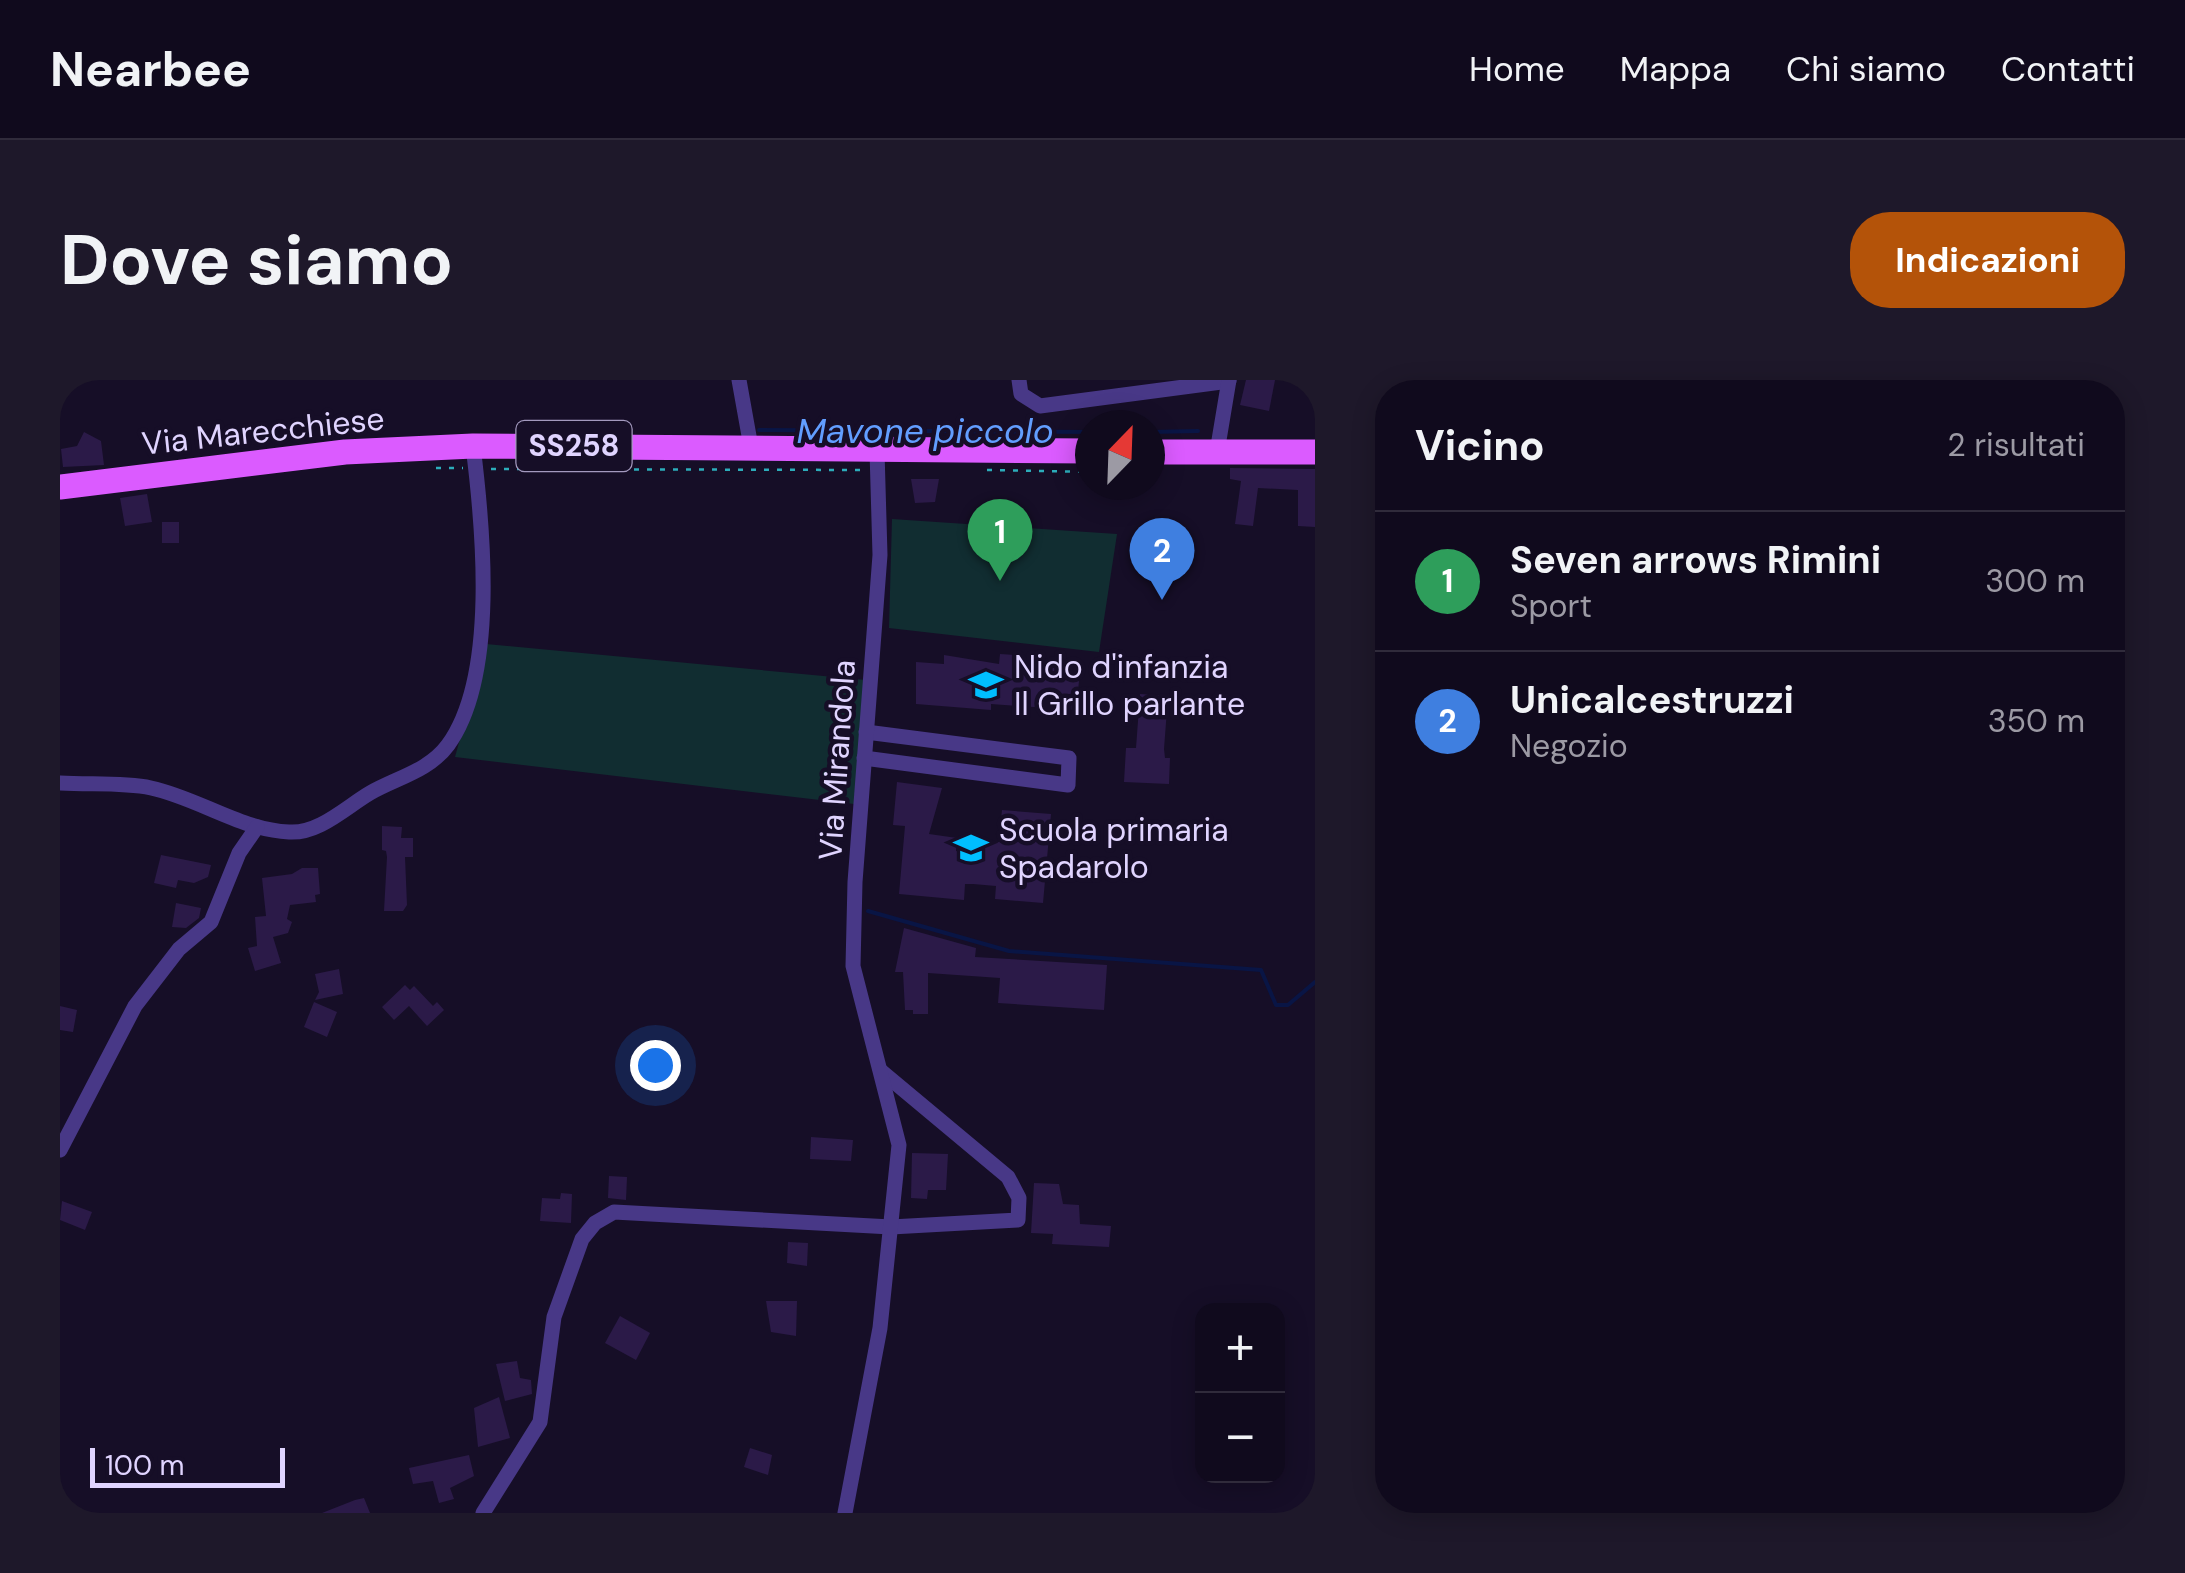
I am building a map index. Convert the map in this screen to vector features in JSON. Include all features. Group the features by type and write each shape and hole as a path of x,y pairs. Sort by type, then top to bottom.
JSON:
{"main road":[{"name":"Via Marecchiese","path":"60,487 345,452 477,457 751,448 873,460 1075,453"},
{"path":"1165,452 1315,452"}],"street":[{"path":"739,380 751,448"},
{"path":"1019,380 1021,394 1040,406 1229,381 1216,452"},
{"path":"60,783 153,788 256,828 294,833 322,823 430,763 448,744 472,683 485,551 477,457"},
{"name":"Via Mirandola","path":"845,1513 880,1328 899,1145 853,966 880,554 873,460"},
{"path":"864,758 1068,785 1070,758 866,732"},
{"path":"60,1150 134,1006 179,949 210,922 239,854 256,828"},
{"path":"484,1513 493,1491 540,1422 554,1317 582,1239 595,1223 614,1212 891,1227 1018,1220 1019,1198 1008,1177 880,1071"}],"path":[{"path":"477,457 873,460"}],"green space":[{"path":"892,519 1117,534 1099,652 889,628"},
{"path":"486,644 866,680 854,804 455,757"}],"building":[{"path":"1246,380 1275,380 1269,411 1240,405"},
{"path":"84,432 101,441 104,465 63,467 61,449 77,446"},
{"path":"1230,468 1315,469 1315,527 1298,526 1298,490 1258,488 1253,526 1235,524 1241,481 1230,479"},
{"path":"911,479 939,479 935,502 915,503"},
{"path":"147,494 152,522 125,526 120,498"},
{"path":"162,522 179,522 179,543 162,543"},
{"path":"1000,654 1015,655 1014,662 1067,666 1066,679 1079,681 1076,710 991,704 991,710 916,704 916,662 944,664 944,655 999,664"},
{"path":"1140,694 1168,696 1164,749 1165,758 1170,758 1169,784 1124,782 1126,748 1136,748"},
{"path":"897,782 942,788 929,834 957,838 956,851 978,853 980,841 999,842 1002,810 1051,814 1043,903 995,899 996,886 973,884 965,884 964,900 899,894 905,826 893,825"},
{"path":"382,826 402,827 401,838 413,838 413,857 405,857 407,905 403,911 384,911 387,857 382,850"},
{"path":"161,855 211,865 208,877 194,883 178,880 176,888 154,883"},
{"path":"302,868 318,868 320,894 315,895 316,902 290,905 287,919 292,922 288,933 273,937 281,963 255,971 248,948 257,946 255,917 266,916 262,878 292,874"},
{"path":"176,903 201,908 199,918 186,928 172,927"},
{"path":"904,928 976,948 975,957 1107,965 1104,1010 998,1003 1000,978 928,973 928,1014 913,1014 913,1010 905,1010 903,972 895,972"},
{"path":"339,969 343,994 315,1000 319,992 315,974"},
{"path":"405,985 410,990 414,986 433,1006 437,1002 444,1010 427,1026 409,1006 394,1020 382,1007"},
{"path":"314,1002 337,1012 327,1037 304,1027"},
{"path":"60,1006 77,1010 73,1032 60,1030"},
{"path":"811,1137 853,1140 851,1161 810,1159"},
{"path":"912,1153 948,1154 946,1190 928,1190 927,1199 911,1198"},
{"path":"609,1176 627,1177 626,1200 608,1198"},
{"path":"1034,1183 1059,1184 1063,1204 1079,1205 1080,1224 1111,1226 1109,1247 1052,1244 1053,1234 1031,1233"},
{"path":"561,1193 572,1194 571,1223 540,1221 542,1198 560,1199"},
{"path":"62,1201 92,1212 85,1230 60,1220"},
{"path":"788,1242 808,1243 807,1266 787,1263"},
{"path":"766,1301 797,1301 796,1336 771,1332"},
{"path":"620,1316 650,1333 636,1360 605,1343"},
{"path":"517,1361 520,1378 531,1380 532,1394 505,1401 496,1364"},
{"path":"499,1397 510,1438 478,1447 474,1408"},
{"path":"750,1448 772,1455 768,1475 744,1467"},
{"path":"469,1455 474,1476 450,1488 454,1499 439,1503 433,1481 413,1484 409,1468"},
{"path":"364,1498 370,1513 322,1513 355,1500"}],"waterway":[{"name":"Mavone piccolo","path":"759,430 1075,432"},
{"name":"Mavone piccolo","path":"1165,432 1198,431"},
{"name":"Mavone piccolo","path":"868,911 1009,951 1261,970 1276,1005 1288,1005 1315,982"}],"place":[{"name":"Seven arrows Rimini","path":"1000,581"},
{"name":"Unicalcestruzzi","path":"1162,600"},
{"name":"Nido d'infanzia Il Grillo parlante","path":"986,685"},
{"name":"Scuola primaria Spadarolo","path":"971,848"}]}
